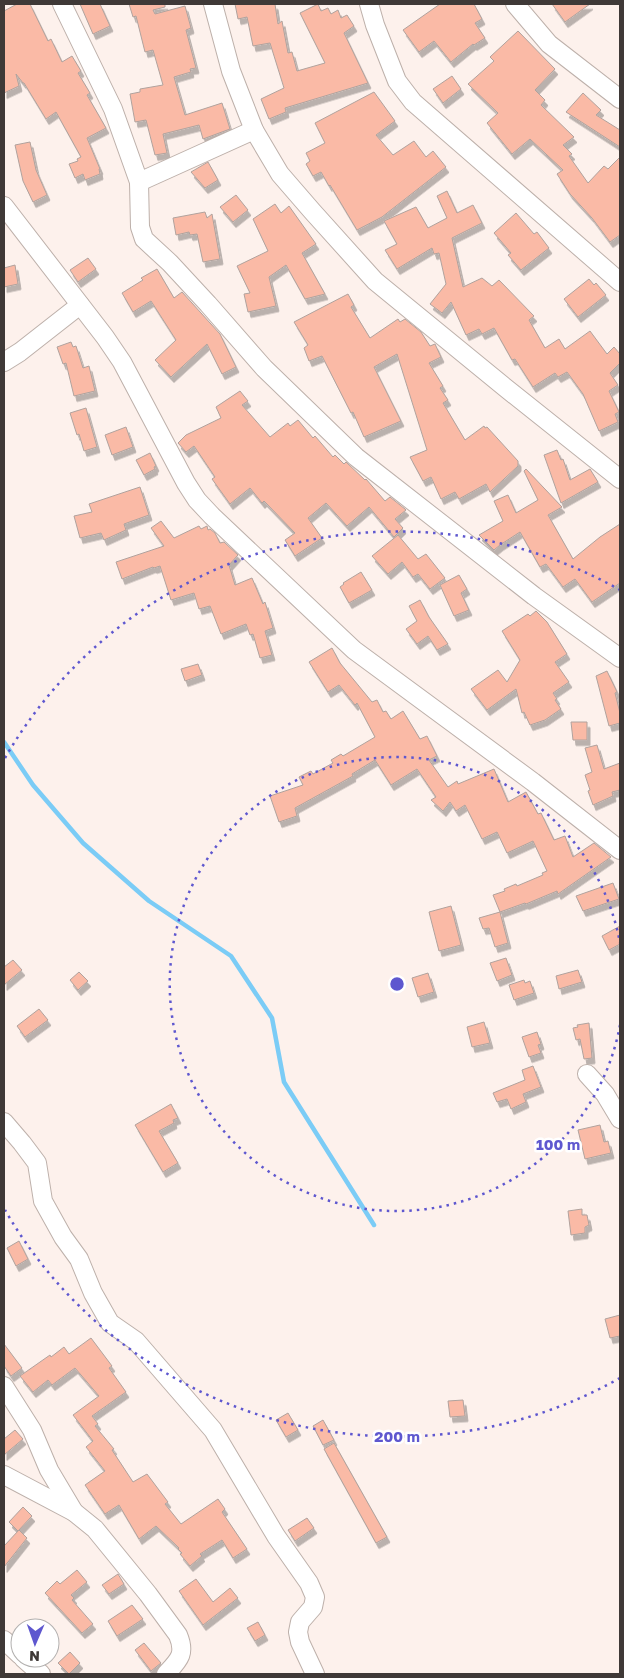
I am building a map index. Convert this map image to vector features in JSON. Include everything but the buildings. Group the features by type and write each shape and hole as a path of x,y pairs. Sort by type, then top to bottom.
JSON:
{"street":[{"path":"62,4 113,109 138,182 140,227 144,239 170,263 270,374 356,457 534,596 620,658"},
{"path":"213,4 231,71 254,130 280,174 375,281 620,478"},
{"path":"370,4 374,25 397,81 413,102 620,282"},
{"path":"515,4 548,44 620,99"},
{"path":"138,182 254,130"},
{"path":"4,206 105,337 122,362 186,483 197,500 212,516 354,650 534,782 620,850"},
{"path":"4,362 20,352 80,304"},
{"path":"588,1074 605,1094 620,1119"},
{"path":"4,1122 37,1163 43,1201 62,1237 79,1259 93,1293 110,1323 136,1341 213,1430 276,1536 309,1583 315,1597 313,1607 300,1622 298,1632 300,1642 315,1674"},
{"path":"4,1386 32,1430 50,1470 74,1512"},
{"path":"4,1475 74,1512 95,1530 148,1594 178,1635 182,1644 182,1653 166,1674"}],"waterway":[{"path":"4,742 33,785 83,843 149,901 231,956 272,1018 284,1082 374,1225"}]}
